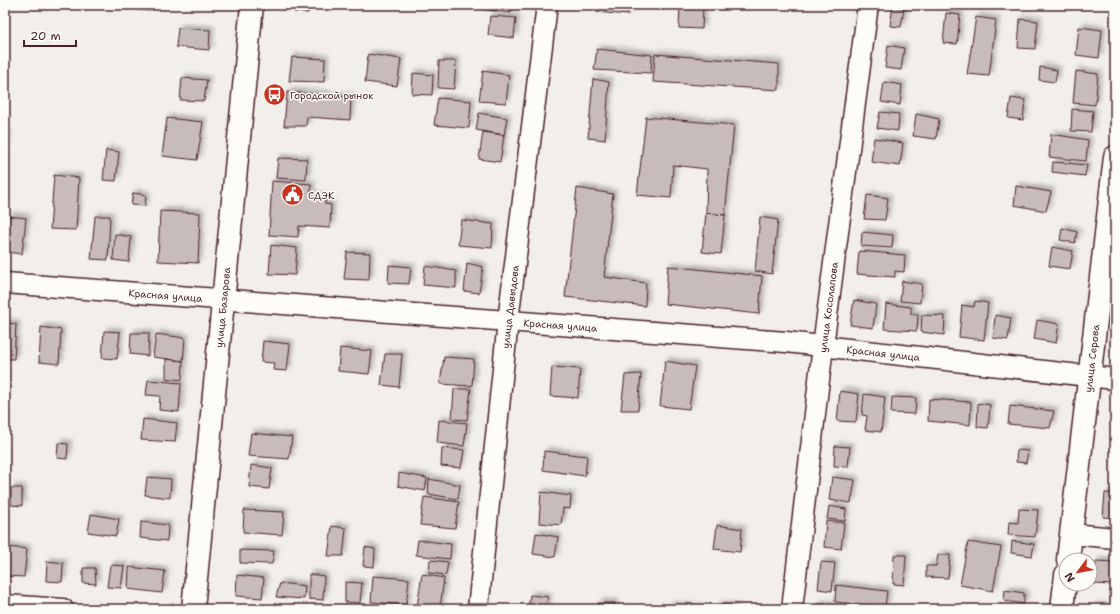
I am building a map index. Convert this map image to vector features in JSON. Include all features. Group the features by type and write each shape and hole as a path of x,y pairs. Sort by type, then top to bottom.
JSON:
{"main road":[{"name":"улица Базарова","path":"193,609 252,5"},
{"name":"улица Серова","path":"1069,552 1115,157"},
{"path":"1062,609 1064,592"}],"street":[{"name":"улица Давыдова","path":"478,609 508,321 547,5"},
{"name":"улица Косолапова","path":"792,609 823,346 868,5"},
{"name":"Красная улица","path":"5,283 786,342 1115,379"},
{"path":"1071,534 1115,538"},
{"path":"5,605 63,609"}],"building":[{"path":"130,5 150,5 150,11 130,9"},
{"path":"294,5 309,5 308,13 294,12"},
{"path":"480,5 512,5 511,13 480,9"},
{"path":"597,5 628,5 628,15 596,12"},
{"path":"680,5 703,5 702,29 679,28"},
{"path":"893,5 904,8 901,27 890,26"},
{"path":"946,13 960,15 957,44 943,43"},
{"path":"490,16 516,18 514,38 488,35"},
{"path":"976,17 996,20 989,76 967,74"},
{"path":"1020,19 1038,21 1035,49 1018,48"},
{"path":"1079,27 1102,30 1099,58 1076,55"},
{"path":"178,28 210,30 209,50 176,47"},
{"path":"888,45 904,48 901,70 885,68"},
{"path":"597,49 652,55 651,73 594,70"},
{"path":"368,54 401,59 397,86 365,82"},
{"path":"655,54 779,64 779,90 653,82"},
{"path":"292,57 325,59 324,82 289,81"},
{"path":"439,61 456,61 454,89 438,88"},
{"path":"1040,67 1057,70 1055,82 1039,80"},
{"path":"483,71 509,75 506,103 479,101"},
{"path":"1076,71 1098,74 1095,105 1073,103"},
{"path":"413,73 433,75 432,95 412,94"},
{"path":"182,78 207,80 204,101 180,100"},
{"path":"593,79 609,82 605,140 588,138"},
{"path":"884,82 902,85 900,105 881,102"},
{"path":"287,92 351,97 350,120 307,117 306,126 284,126"},
{"path":"438,98 471,101 469,128 434,125"},
{"path":"1011,98 1025,100 1023,120 1008,118"},
{"path":"1072,109 1093,111 1091,132 1071,131"},
{"path":"880,112 899,114 898,131 877,128"},
{"path":"479,113 507,118 504,135 476,130"},
{"path":"916,114 939,119 936,139 913,136"},
{"path":"646,117 734,125 725,215 706,213 707,169 673,165 671,198 637,195"},
{"path":"167,118 203,122 197,160 162,156"},
{"path":"483,132 504,135 500,162 479,159"},
{"path":"5,133 7,133 5,151"},
{"path":"1051,134 1088,140 1086,161 1049,157"},
{"path":"874,138 903,143 900,166 871,162"},
{"path":"106,150 119,152 116,181 103,180"},
{"path":"278,158 307,159 306,180 276,178"},
{"path":"1053,162 1087,165 1085,176 1052,172"},
{"path":"54,175 79,178 76,230 50,229"},
{"path":"272,181 311,184 311,196 325,197 325,204 331,205 330,228 299,226 298,237 269,235"},
{"path":"1016,186 1051,192 1046,211 1014,205"},
{"path":"577,188 613,194 604,277 646,283 645,306 565,297"},
{"path":"133,193 146,195 145,206 131,205"},
{"path":"867,195 888,198 885,220 864,219"},
{"path":"160,211 200,213 198,263 158,261"},
{"path":"706,213 725,215 721,254 702,252"},
{"path":"9,216 26,218 22,254 6,252"},
{"path":"95,216 110,216 108,260 91,259"},
{"path":"760,217 778,220 772,274 755,271"},
{"path":"461,220 493,224 492,248 458,245"},
{"path":"1062,228 1077,232 1075,243 1060,240"},
{"path":"862,232 893,235 892,248 861,246"},
{"path":"115,234 131,237 129,262 113,260"},
{"path":"271,245 297,248 295,275 269,274"},
{"path":"1052,247 1073,251 1070,269 1049,266"},
{"path":"859,251 905,255 904,272 895,271 895,277 857,274"},
{"path":"347,252 370,253 369,280 344,279"},
{"path":"467,263 483,267 479,293 464,291"},
{"path":"389,265 411,267 409,284 388,283"},
{"path":"425,266 456,271 456,288 423,285"},
{"path":"668,266 762,276 759,314 665,304"},
{"path":"902,281 922,284 920,303 900,301"},
{"path":"854,300 876,304 873,328 850,325"},
{"path":"975,301 988,303 984,340 959,337 962,305 974,307"},
{"path":"886,304 911,307 911,314 918,314 917,331 884,329"},
{"path":"922,315 945,316 944,335 921,332"},
{"path":"995,315 1011,318 1008,340 993,338"},
{"path":"1037,320 1059,324 1056,343 1034,339"},
{"path":"5,323 16,324 14,359 5,359"},
{"path":"41,327 61,330 59,364 39,362"},
{"path":"104,331 120,332 117,359 102,358"},
{"path":"131,333 149,333 148,356 130,354"},
{"path":"156,334 185,338 183,361 153,357"},
{"path":"263,341 290,344 287,371 273,370 274,363 261,362"},
{"path":"340,348 372,351 369,374 338,371"},
{"path":"385,354 402,354 399,387 381,385"},
{"path":"444,357 474,359 472,386 440,384"},
{"path":"166,359 183,361 182,380 166,378"},
{"path":"665,361 695,366 689,409 660,406"},
{"path":"552,367 580,369 578,398 550,396"},
{"path":"641,374 638,410 621,410 625,375"},
{"path":"148,380 181,383 179,412 159,410 160,396 146,395"},
{"path":"454,389 471,389 467,420 452,419"},
{"path":"840,391 859,394 856,422 837,421"},
{"path":"864,394 885,397 881,432 865,430 867,416 862,415"},
{"path":"892,397 916,398 915,414 891,413"},
{"path":"929,399 971,402 970,425 928,421"},
{"path":"978,403 990,405 988,428 977,427"},
{"path":"1010,406 1054,411 1050,428 1008,424"},
{"path":"1113,414 1115,414 1115,433 1111,433"},
{"path":"143,419 177,423 175,442 141,440"},
{"path":"439,420 467,423 464,446 437,443"},
{"path":"251,433 292,437 289,459 248,456"},
{"path":"58,443 68,444 67,459 57,458"},
{"path":"835,446 850,447 848,467 834,466"},
{"path":"442,448 464,450 461,468 441,466"},
{"path":"1017,450 1028,451 1026,463 1016,462"},
{"path":"544,451 587,456 585,476 543,470"},
{"path":"251,465 272,468 269,489 249,487"},
{"path":"399,473 427,478 425,491 398,486"},
{"path":"147,477 171,479 170,498 145,495"},
{"path":"832,477 855,480 851,503 829,500"},
{"path":"429,479 460,485 458,499 428,494"},
{"path":"11,488 22,488 22,506 11,505"},
{"path":"541,492 571,496 570,509 563,508 561,525 539,523"},
{"path":"1105,493 1115,493 1115,518 1103,517"},
{"path":"424,497 459,502 455,528 420,525"},
{"path":"829,506 846,509 845,521 827,519"},
{"path":"1019,509 1038,510 1035,537 1008,535 1009,522 1018,523"},
{"path":"244,510 284,512 282,535 243,532"},
{"path":"91,514 119,519 116,536 88,532"},
{"path":"826,521 844,523 841,549 824,547"},
{"path":"141,522 168,525 167,541 140,538"},
{"path":"717,525 742,529 740,552 714,549"},
{"path":"332,526 346,528 343,556 328,556"},
{"path":"536,533 558,537 555,557 533,554"},
{"path":"418,540 451,544 450,559 416,555"},
{"path":"1012,541 1034,544 1032,556 1011,553"},
{"path":"968,542 1001,547 993,591 960,585"},
{"path":"6,547 27,549 24,577 5,576"},
{"path":"365,547 375,549 374,567 363,566"},
{"path":"240,550 274,551 272,564 240,563"},
{"path":"894,555 906,555 904,585 893,584"},
{"path":"938,555 950,555 948,578 926,577 926,566 936,566"},
{"path":"430,560 448,562 446,575 429,573"},
{"path":"47,561 63,563 62,582 46,581"},
{"path":"1098,561 1113,562 1113,585 1098,584"},
{"path":"821,562 835,563 832,591 818,589"},
{"path":"110,565 124,566 121,588 107,587"},
{"path":"129,567 165,571 162,593 128,589"},
{"path":"83,568 95,568 96,584 83,583"},
{"path":"309,574 324,576 323,600 309,599"},
{"path":"422,574 444,578 440,608 417,607"},
{"path":"237,575 264,578 262,598 236,596"},
{"path":"373,576 409,579 406,605 371,602"},
{"path":"345,582 362,583 360,603 345,602"},
{"path":"280,583 305,586 304,599 276,597"},
{"path":"836,585 887,591 885,607 835,602"},
{"path":"1005,590 1024,593 1024,604 1004,601"},
{"path":"530,595 548,597 546,608 552,609 528,609"},
{"path":"598,603 615,603 614,609 598,609"},
{"path":"817,604 830,605 830,609 817,609"},
{"path":"669,605 700,608 700,609 669,609"},
{"path":"717,605 736,607 735,609 716,609"},
{"path":"1093,606 1115,608 1115,609 1093,609"}],"place":[{"name":"Городской рынок","path":"275,95"},
{"name":"СДЭК","path":"292,195"}]}
